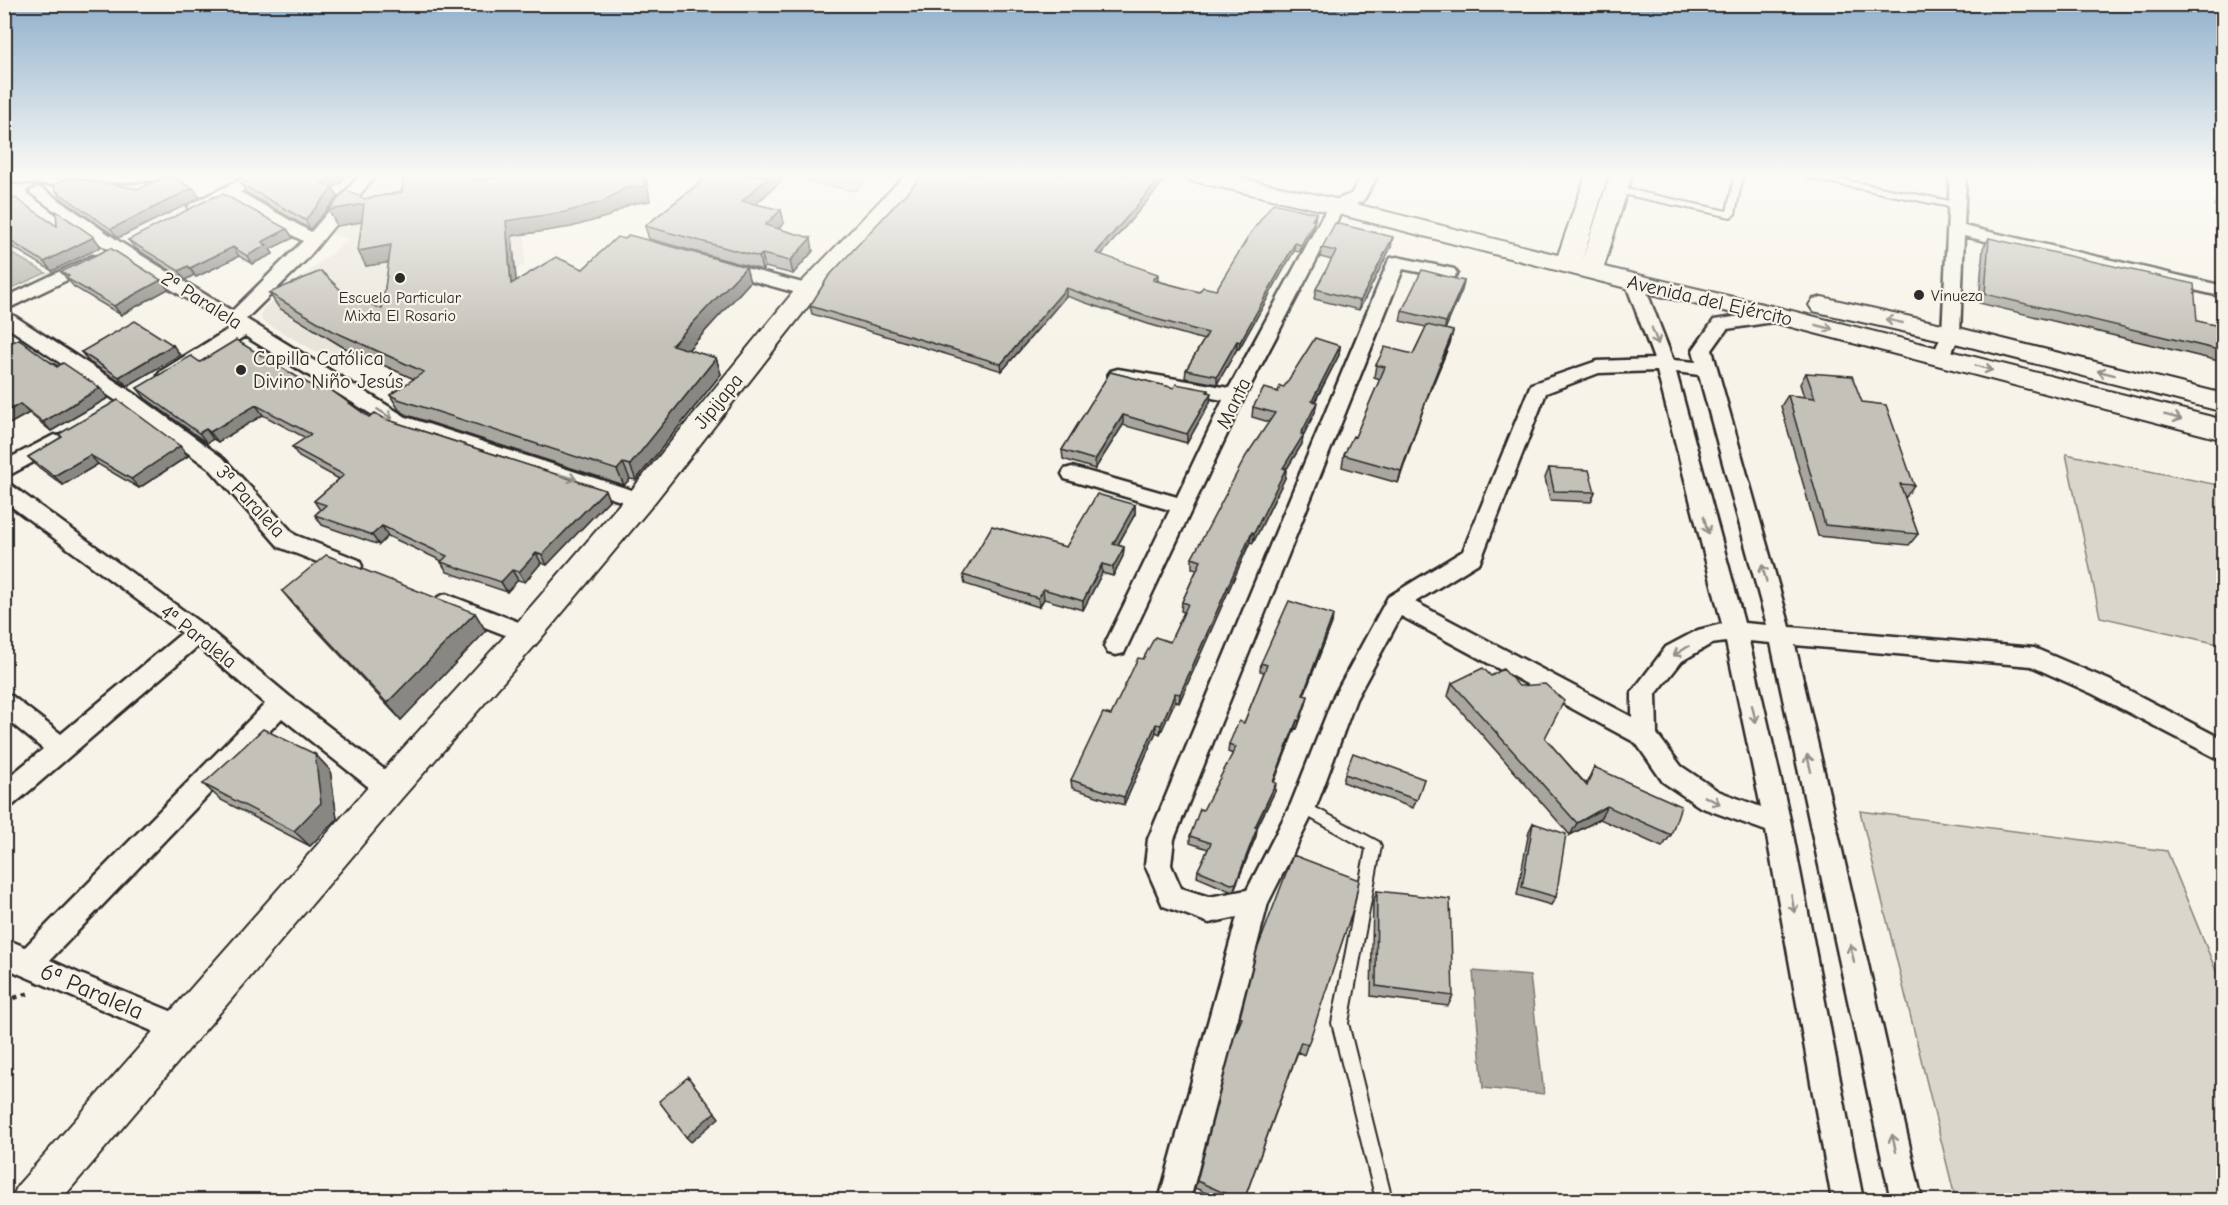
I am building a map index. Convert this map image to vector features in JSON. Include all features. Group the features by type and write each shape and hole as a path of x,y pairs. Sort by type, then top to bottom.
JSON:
{"main road":[{"name":"Jipijapa","path":"33,1200 389,788 526,634 640,500 808,290 864,231"},
{"name":"Avenida del Ejército","path":"1468,231 1946,345 2223,403"},
{"path":"1582,259 1587,231"},
{"path":"1582,259 1596,231"},
{"name":"Avenida del Ejército","path":"1582,259 1634,282 1780,316 1946,345 2223,430"}],"street":[{"name":"2ª Paralela","path":"93,231 412,429 640,500"},
{"path":"298,231 314,240"},
{"path":"107,411 240,323 321,231"},
{"name":"Manta","path":"1116,646 1235,396 1330,231"},
{"path":"1946,345 1954,231"},
{"path":"1964,231 2223,292"},
{"path":"4,305 137,238"},
{"path":"706,262 808,290"},
{"path":"1255,901 1209,910 1172,897 1158,865 1161,839 1397,262 1448,273"},
{"path":"1634,282 1659,344 1735,631 1779,824 1848,1200"},
{"name":"3ª Paralela","path":"4,316 128,399 217,464 287,541 375,575"},
{"path":"1780,316 1721,324 1702,350 1781,634 1907,1200"},
{"path":"1174,1200 1255,901 1303,807 1345,698 1396,603 1472,556 1538,389 1597,367 1663,364 1707,369"},
{"path":"1118,375 1235,396"},
{"path":"4,471 66,435"},
{"path":"1072,474 1183,506"},
{"name":"4ª Paralela","path":"4,490 198,633 281,703 389,788"},
{"path":"429,596 526,634"},
{"path":"1396,603 1645,736 1672,774 1709,799 1779,824"},
{"path":"1645,736 1644,692 1674,654 1706,636 1735,631 2034,657 2101,687 2223,752"},
{"path":"4,797 198,633"},
{"path":"4,703 61,749"},
{"path":"16,957 281,703"},
{"name":"6ª Paralela","path":"16,957 180,1029"}],"lane":[{"path":"1303,807 1374,846 1340,1023 1384,1200"}],"shaded area":[{"name":"Escuela Particular Mixta El Rosario","path":"333,231 525,231 525,265 473,291 346,368 262,321 261,313 264,308 349,239 331,234"},
{"path":"13,254 46,273 5,291 5,258"},
{"path":"2066,454 2223,486 2223,645 2100,617"},
{"path":"1860,811 2167,851 2223,988 2223,1200 2003,1200 1954,1193"},
{"path":"1473,971 1530,976 1544,1094 1483,1088"}],"building":[{"path":"4,231 86,231 94,237 44,262 4,237"},
{"path":"145,231 283,231 262,242 267,245 247,256 233,247 179,271 128,240"},
{"path":"361,231 507,231 511,284 556,257 583,269 617,237 625,239 629,235 746,267 672,345 716,358 630,465 623,463 617,470 390,395 424,372 333,331 269,293 321,271 351,300 351,296 382,309 391,245 358,251"},
{"path":"664,231 787,231 811,238 790,261 762,254 759,257"},
{"path":"871,231 1115,231 1096,253 1158,274 1153,280 1199,292 1203,287 1216,290 1252,231 1309,231 1301,245 1295,243 1240,342 1237,341 1217,376 1186,370 1208,333 1148,317 1066,288 1001,364 810,306 828,277"},
{"path":"1331,231 1369,231 1393,237 1360,301 1316,289 1336,251 1322,248"},
{"path":"1989,238 2194,284 2197,321 2223,327 2223,351 1985,294"},
{"path":"110,248 161,280 114,306 66,278 69,276 61,272"},
{"path":"1422,270 1464,281 1446,322 1402,311"},
{"path":"135,321 173,345 119,377 81,352"},
{"path":"1427,325 1453,331 1401,471 1344,455 1353,436 1355,437 1385,367 1376,365 1385,347 1413,354"},
{"path":"4,336 13,342 19,339 57,367 63,363 100,388 43,422 20,404 4,413"},
{"path":"1315,338 1340,346 1312,401 1317,402 1301,434 1304,434 1283,468 1286,468 1254,533 1252,532 1180,694 1175,693 1161,725 1156,724 1124,797 1071,780 1103,713 1111,715 1138,658 1143,659 1155,637 1170,642 1188,604 1182,602 1201,561 1192,558 1246,456 1275,413 1253,407 1264,388 1278,392 1280,386 1284,387"},
{"path":"236,340 319,390 325,386 369,417 375,413 385,419 605,490 542,555 536,553 519,572 512,570 501,582 441,562 447,556 382,526 372,535 315,515 326,505 314,501 344,475 292,447 311,434 256,405 210,432 206,429 199,433 137,388 191,356 200,362"},
{"path":"1110,372 1174,388 1176,384 1208,390 1207,392 1211,393 1187,434 1123,415 1095,460 1062,450"},
{"path":"1806,373 1852,376 1862,402 1886,405 1914,485 1900,484 1918,534 1825,525 1788,395 1815,398"},
{"path":"118,400 180,446 131,479 90,455 54,476 28,457 62,437 59,434"},
{"path":"1549,468 1589,470 1595,492 1554,491"},
{"path":"1097,494 1135,505 1113,544 1124,547 1113,567 1102,564 1083,601 1043,589 1038,598 963,575 992,526 1066,547"},
{"path":"326,555 475,613 387,703 282,591"},
{"path":"1289,601 1333,615 1303,695 1308,696 1273,782 1276,783 1255,827 1257,828 1236,883 1231,884 1198,870 1211,843 1190,836 1200,809 1203,810 1236,747 1229,744 1239,721 1244,723 1267,665 1261,663"},
{"path":"1483,668 1491,676 1503,669 1519,686 1545,684 1564,701 1545,738 1587,786 1594,767 1681,806 1671,835 1607,806 1577,823 1452,683"},
{"path":"263,729 315,754 321,803 294,831 203,784"},
{"path":"1353,753 1424,779 1417,800 1345,774"},
{"path":"1533,823 1566,834 1556,897 1522,887"},
{"path":"1293,855 1359,880 1354,906 1308,1045 1301,1042 1244,1200 1240,1200 1197,1181 1234,1038 1242,1018 1240,1017 1257,950"},
{"path":"1377,891 1450,899 1453,996 1376,986"},
{"path":"688,1077 715,1112 686,1137 659,1101"}],"place":[{"name":"Escuela Particular Mixta El Rosario","path":"400,278"},
{"name":"Vinueza","path":"1919,295"},
{"name":"Capilla Católica Divino Niño Jesús","path":"241,370"}]}
